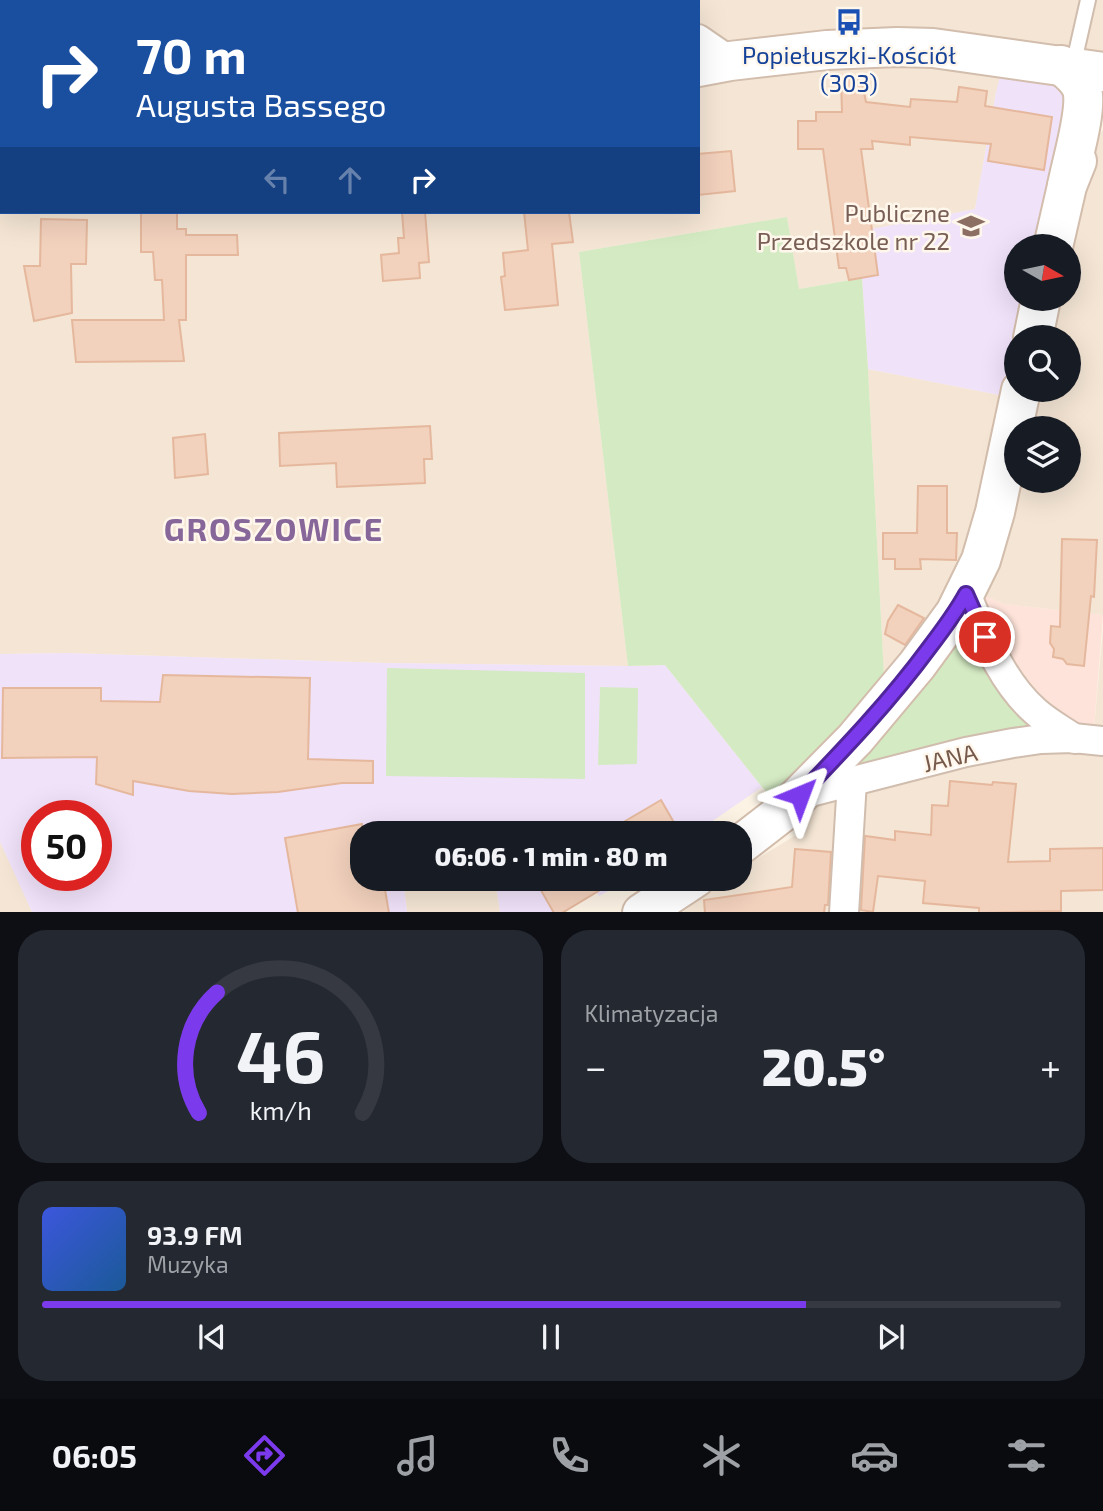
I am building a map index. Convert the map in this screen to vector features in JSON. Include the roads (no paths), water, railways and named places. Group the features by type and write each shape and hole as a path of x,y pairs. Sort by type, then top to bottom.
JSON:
{"main road":[{"path":"714,64 862,47 897,47 933,48 1079,68 1077,80 1084,100 1056,234"},
{"path":"1067,186 1076,163 1088,145 1103,130"},
{"path":"752,836 800,795 855,739 955,613 981,560 995,512 1018,402"},
{"path":"642,912 675,891"}],"street":[{"path":"700,42 714,64"},
{"path":"966,594 1000,667 1017,693 1034,711 1103,758"},
{"name":"JANA","path":"800,795 966,752 1013,743 1073,738 1103,741"},
{"path":"844,912 852,781"}],"lane":[{"path":"1079,68 1088,0"}],"place":[{"name":"Popiełuszki-Kościół (303)","path":"849,22"},
{"name":"Publiczne Przedszkole nr 22","path":"971,226"}],"district":[{"name":"GROSZOWICE","path":"274,528"}]}
